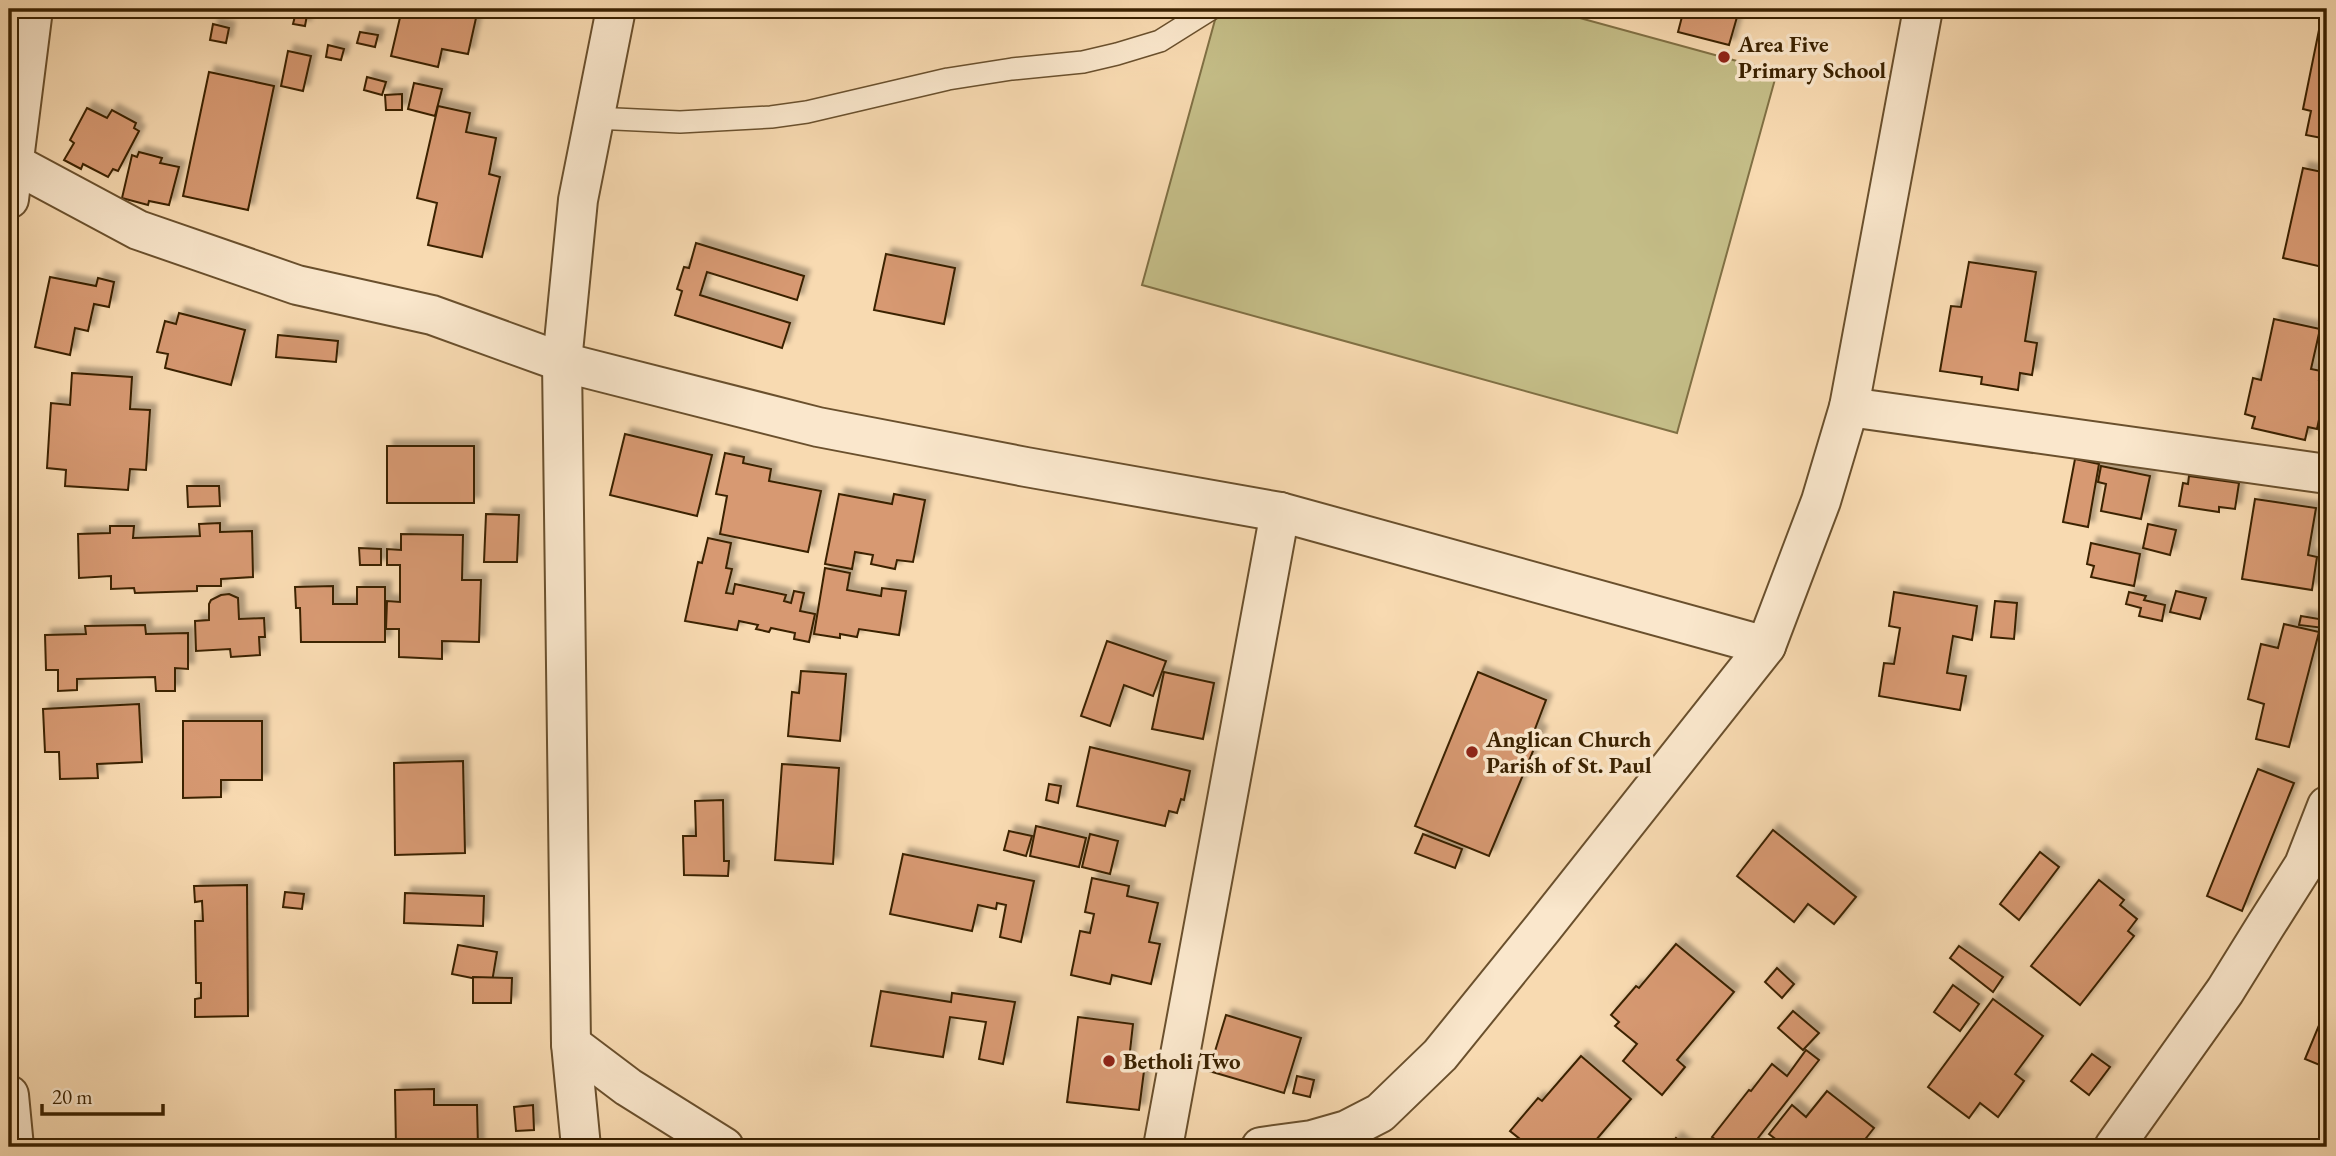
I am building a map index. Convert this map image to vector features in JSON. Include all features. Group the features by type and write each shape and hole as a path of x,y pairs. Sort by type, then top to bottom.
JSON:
{"street":[{"path":"33,9 11,181 138,230 297,285 432,315 562,362 818,427 1280,512 1766,646"},
{"path":"581,1147 571,1044 562,362 578,200 616,9"},
{"path":"1261,1147 1312,1140 1347,1130 1380,1113 1432,1063 1766,646 1821,501 1849,407 1923,9"},
{"path":"1849,407 2327,474"},
{"path":"1163,1147 1280,512"},
{"path":"2114,1147 2225,991 2273,915 2304,865 2327,806"},
{"path":"571,1044 628,1087 724,1147"},
{"path":"9,1095 14,1147"}],"lane":[{"path":"594,118 680,122 747,119 807,112 948,79 1083,62 1117,54 1160,41 1211,9"}],"shaded area":[{"path":"1218,9 1547,9 1777,72 1677,433 1142,285"}],"building":[{"path":"402,9 478,9 468,54 442,49 438,67 391,56"},
{"path":"1684,9 1745,9 1744,12 1739,10 1729,45 1678,32"},
{"path":"296,12 307,15 305,26 293,24"},
{"path":"2321,20 2327,22 2327,139 2306,135 2311,111 2303,109"},
{"path":"213,24 229,28 226,43 210,40"},
{"path":"360,32 378,35 375,47 357,43"},
{"path":"328,45 344,49 341,60 326,57"},
{"path":"288,51 311,56 303,91 281,86"},
{"path":"209,72 274,86 248,210 183,196"},
{"path":"367,77 386,82 382,95 364,90"},
{"path":"414,83 442,89 435,116 408,109"},
{"path":"402,94 402,110 386,110 385,95"},
{"path":"438,106 470,113 466,132 496,138 489,174 500,177 482,257 428,245 437,203 417,198"},
{"path":"87,108 107,118 112,110 136,123 134,128 139,131 118,171 113,169 108,177 83,164 81,169 64,160 74,143 70,140"},
{"path":"139,152 162,158 160,163 179,167 169,205 149,201 148,205 122,198 132,155 137,157"},
{"path":"2303,168 2327,173 2327,268 2283,258"},
{"path":"696,243 804,276 797,300 707,272 700,295 790,323 782,348 675,315 682,291 677,289 684,267 689,268"},
{"path":"886,254 955,268 944,324 874,310"},
{"path":"1969,262 2036,272 2025,341 2037,343 2032,375 2020,373 2018,390 1981,384 1982,377 1940,371 1951,306 1961,307"},
{"path":"50,277 96,286 98,278 114,282 109,307 94,304 88,331 75,328 70,355 35,347"},
{"path":"179,313 245,330 231,385 165,368 168,354 157,352 165,321 176,324"},
{"path":"2274,319 2320,329 2311,369 2321,371 2319,380 2327,382 2317,429 2308,427 2305,440 2252,428 2255,417 2245,414 2253,378 2261,380"},
{"path":"278,335 338,341 336,362 276,357"},
{"path":"72,373 132,377 130,409 150,410 146,470 130,469 128,490 65,486 66,470 47,468 51,403 70,405"},
{"path":"625,434 712,455 697,516 610,495"},
{"path":"387,446 474,446 474,503 387,503"},
{"path":"725,453 744,457 743,463 771,469 769,481 821,491 808,552 720,534 727,496 716,494"},
{"path":"2075,459 2099,464 2088,527 2063,522"},
{"path":"2101,466 2150,476 2141,519 2101,511 2106,484 2098,482"},
{"path":"2189,476 2239,483 2235,509 2219,507 2219,512 2179,506 2183,483 2188,484"},
{"path":"187,486 219,486 220,506 188,507"},
{"path":"839,494 892,504 894,494 925,500 913,562 897,560 895,569 871,564 873,555 855,552 852,569 825,564"},
{"path":"2255,499 2316,508 2308,555 2317,557 2312,590 2242,579"},
{"path":"486,514 519,515 517,562 484,562"},
{"path":"220,523 220,532 252,531 253,577 221,579 221,586 197,586 197,591 135,593 134,588 111,589 111,576 79,578 78,534 110,533 110,526 134,526 133,538 200,536 199,524"},
{"path":"2148,524 2176,530 2170,555 2143,548"},
{"path":"401,534 463,535 462,580 481,580 479,642 442,641 442,659 399,657 399,629 386,629 387,601 400,602 400,565 387,565 387,549 401,550"},
{"path":"708,538 731,543 726,568 732,569 726,593 733,594 735,584 786,595 784,601 791,603 794,591 804,593 800,611 815,614 809,642 794,639 795,633 771,628 769,632 756,629 758,625 739,621 737,630 685,621 698,562 702,563"},
{"path":"2091,543 2140,554 2134,586 2091,577 2094,566 2087,564"},
{"path":"359,548 381,549 381,565 360,565"},
{"path":"825,568 850,573 847,590 881,596 882,588 906,591 899,635 859,629 857,637 840,634 840,638 814,634"},
{"path":"333,586 333,604 357,604 357,587 385,587 385,642 301,642 300,608 296,608 295,587"},
{"path":"2176,591 2206,598 2200,619 2170,612"},
{"path":"1894,592 1977,606 1972,640 1953,636 1947,673 1966,676 1960,710 1879,696 1884,663 1894,664 1900,628 1889,626"},
{"path":"2129,592 2146,596 2144,600 2165,605 2162,621 2139,616 2141,608 2126,604"},
{"path":"229,594 238,598 239,619 264,618 265,637 259,637 260,655 231,657 230,649 196,651 195,621 209,620 211,600"},
{"path":"1995,601 2017,603 2014,639 1991,637"},
{"path":"2301,616 2325,620 2324,628 2299,625"},
{"path":"2284,624 2319,632 2289,747 2256,739 2264,704 2248,699 2261,644 2278,648"},
{"path":"145,625 146,634 188,633 188,669 175,668 175,691 156,691 155,677 77,679 77,690 58,691 58,670 46,670 45,635 86,634 85,626"},
{"path":"1107,641 1166,661 1153,696 1124,685 1110,726 1081,716"},
{"path":"801,671 846,674 840,741 788,736 792,692 799,693"},
{"path":"1164,672 1214,683 1203,739 1152,729"},
{"path":"1478,672 1546,700 1535,729 1541,732 1489,856 1415,826"},
{"path":"2324,673 2327,673 2327,707 2320,706"},
{"path":"139,704 142,762 97,764 98,778 60,779 59,752 45,752 43,709"},
{"path":"183,721 262,721 262,780 221,780 221,797 183,798"},
{"path":"1090,747 1190,771 1184,800 1181,799 1177,813 1169,811 1165,826 1077,806"},
{"path":"463,761 465,853 395,855 394,763"},
{"path":"782,764 839,768 833,864 775,860"},
{"path":"2258,769 2294,783 2242,911 2207,896"},
{"path":"1049,784 1061,786 1058,803 1046,800"},
{"path":"723,800 724,861 729,861 728,876 684,875 683,836 696,836 695,801"},
{"path":"1036,826 1086,838 1079,867 1030,856"},
{"path":"1773,830 1856,897 1834,924 1808,904 1794,922 1737,876"},
{"path":"1009,831 1032,836 1026,856 1004,850"},
{"path":"1090,834 1118,841 1110,874 1082,867"},
{"path":"1423,834 1462,849 1455,868 1415,853"},
{"path":"2040,852 2059,867 2019,920 2000,904"},
{"path":"903,854 1034,881 1021,942 1000,937 1006,905 997,903 996,909 978,905 972,931 890,914"},
{"path":"1092,878 1129,886 1127,896 1158,903 1149,942 1160,944 1151,984 1112,975 1110,984 1071,975 1080,931 1090,933 1094,914 1085,912"},
{"path":"2099,880 2124,900 2120,905 2137,919 2128,931 2134,936 2080,1005 2031,966"},
{"path":"247,885 248,1016 195,1017 195,999 201,998 201,983 196,983 195,921 203,921 202,901 195,902 194,886"},
{"path":"285,892 304,894 302,909 283,907"},
{"path":"405,893 484,896 483,926 404,923"},
{"path":"1676,944 1734,992 1677,1060 1685,1067 1662,1095 1623,1061 1637,1044 1615,1026 1619,1022 1611,1015 1636,986 1639,988"},
{"path":"458,945 497,952 492,982 452,974"},
{"path":"1959,946 2003,977 1993,992 1950,958"},
{"path":"1777,968 1794,984 1782,998 1765,982"},
{"path":"473,977 512,978 511,1003 473,1003"},
{"path":"1953,985 1979,1004 1960,1031 1934,1012"},
{"path":"881,991 951,1002 952,993 1015,1002 1003,1064 979,1059 986,1022 950,1017 943,1057 871,1046"},
{"path":"1993,999 2043,1036 2015,1074 2024,1081 1998,1117 1980,1103 1969,1118 1928,1087"},
{"path":"2327,1006 2327,1068 2305,1059"},
{"path":"1793,1011 1819,1033 1803,1050 1778,1028"},
{"path":"1226,1015 1301,1038 1284,1093 1209,1071"},
{"path":"1078,1017 1133,1024 1128,1069 1144,1071 1139,1110 1067,1102"},
{"path":"1806,1050 1819,1060 1751,1147 1726,1147 1712,1137 1772,1064 1787,1076"},
{"path":"2092,1054 2110,1067 2089,1095 2071,1081"},
{"path":"1581,1056 1631,1099 1590,1147 1530,1147 1510,1131 1538,1098 1542,1101"},
{"path":"1297,1076 1314,1080 1310,1097 1293,1093"},
{"path":"434,1089 434,1105 477,1105 478,1147 396,1147 395,1090"},
{"path":"1827,1091 1874,1128 1859,1147 1786,1147 1769,1134 1792,1105 1806,1117"},
{"path":"533,1105 534,1130 516,1131 514,1107"},
{"path":"1676,1138 1687,1147 1669,1147"}],"place":[{"name":"Area Five Primary School","path":"1724,57"},
{"name":"Anglican Church Parish of St. Paul","path":"1472,752"},
{"name":"Betholi Two","path":"1109,1061"}]}
